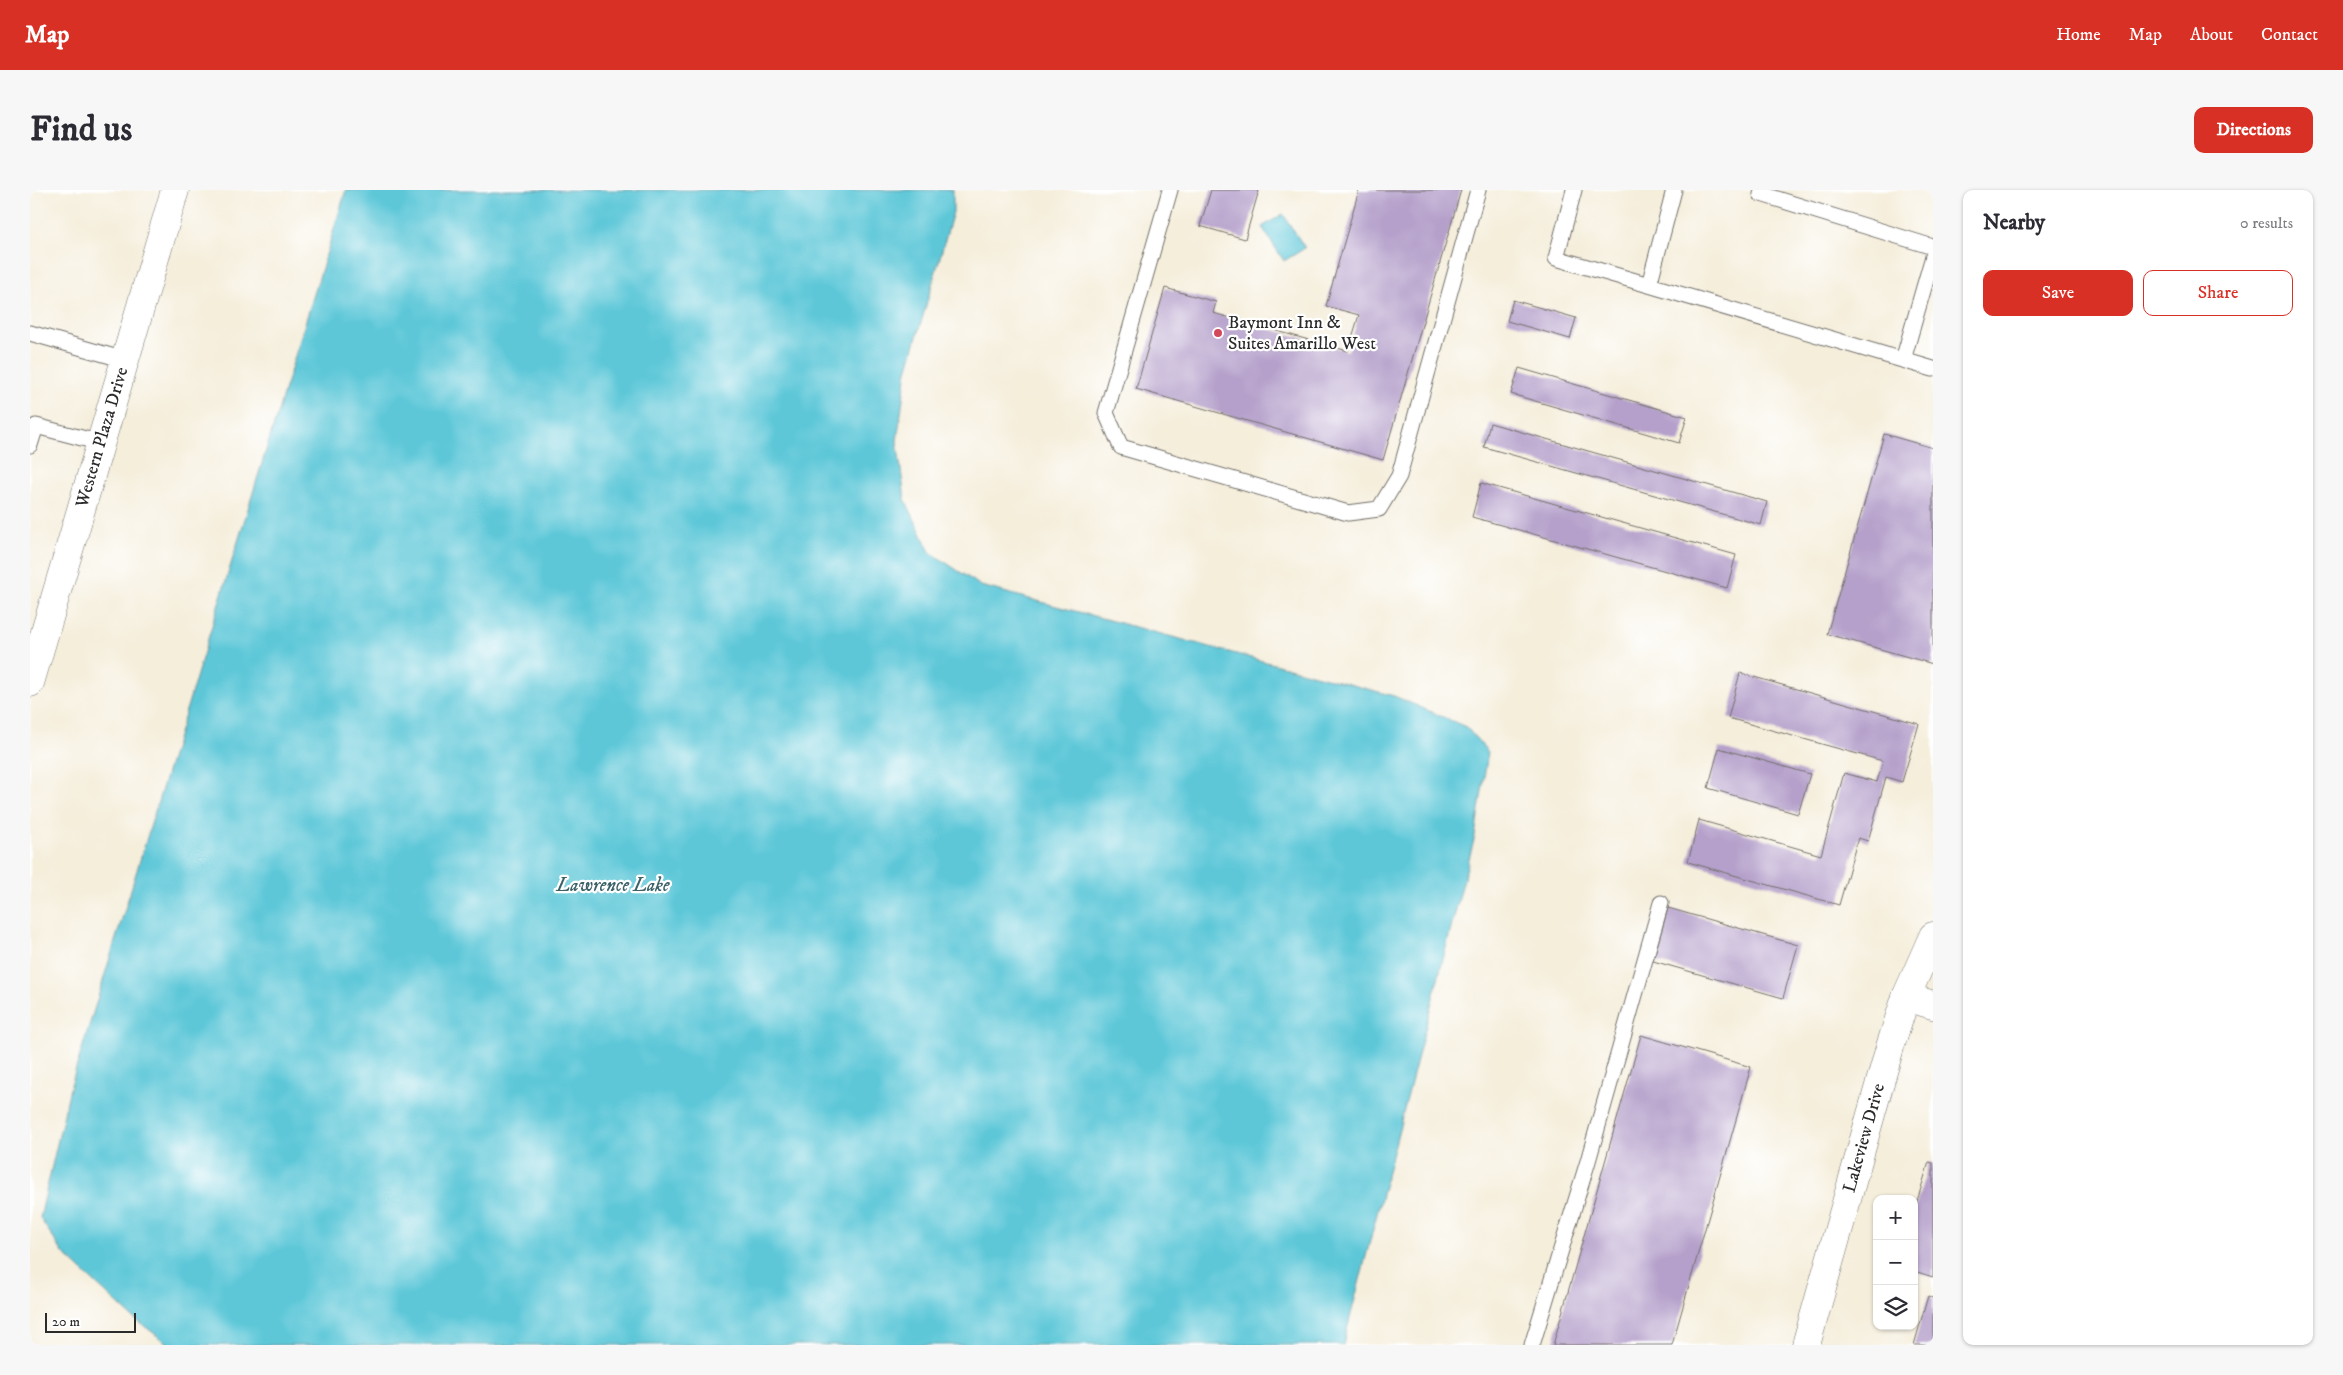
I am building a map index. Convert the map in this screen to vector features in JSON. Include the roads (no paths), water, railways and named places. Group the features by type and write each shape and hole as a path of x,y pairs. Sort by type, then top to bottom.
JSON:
{"street":[{"name":"Western Plaza Drive","path":"30,683 175,190"},
{"name":"Lakeview Drive","path":"1806,1345 1906,997 1933,936"},
{"path":"1906,997 1933,1005"}],"lane":[{"path":"1170,190 1106,413 1121,447 1348,513 1379,509 1399,476 1478,190"},
{"path":"1574,190 1556,258 1933,369"},
{"path":"1649,285 1674,190"},
{"path":"1762,190 1761,194 1933,247"},
{"path":"1903,360 1933,256"},
{"path":"30,333 125,360"},
{"path":"30,445 36,426 101,443"},
{"path":"1532,1345 1588,1161 1660,903"}],"water":[{"name":"Lawrence Lake","path":"346,190 953,190 953,212 907,371 897,441 905,499 930,552 981,586 1394,696 1466,727 1488,752 1475,836 1343,1345 170,1345 132,1317 63,1253 40,1218 70,1088"},
{"path":"1283,214 1305,248 1284,261 1262,227"}],"place":[{"name":"Baymont Inn & Suites Amarillo West","path":"1218,333"}]}
